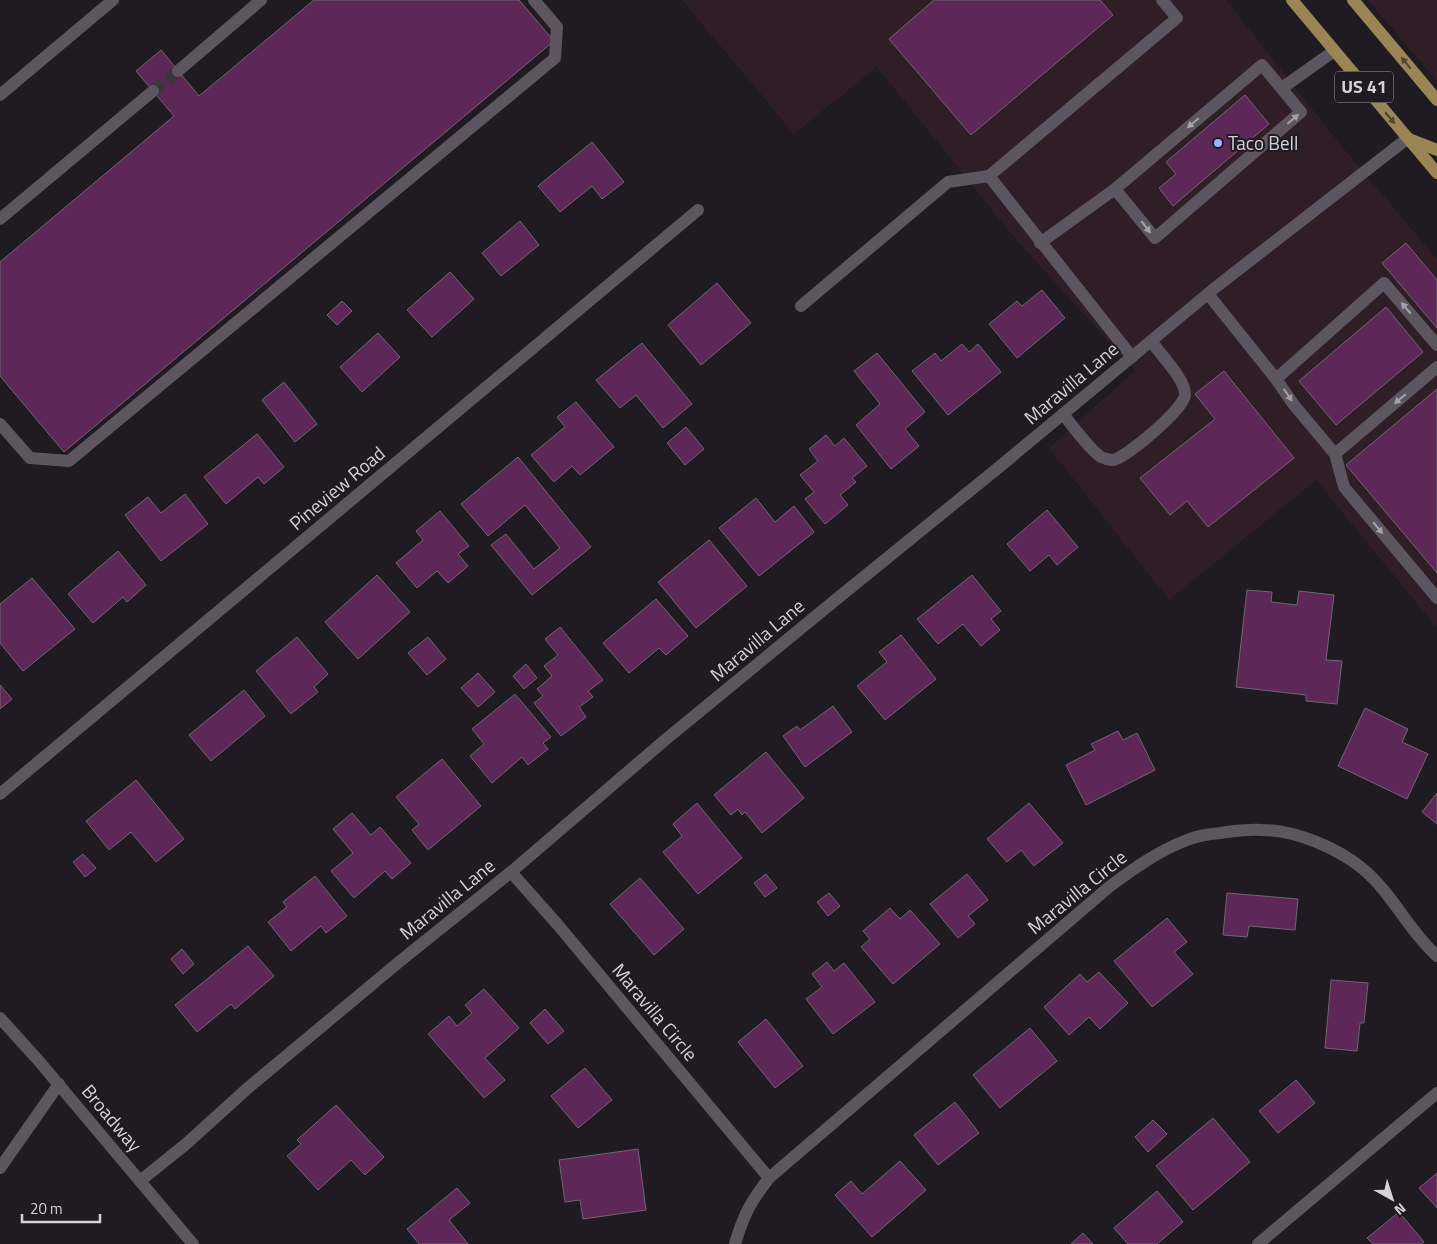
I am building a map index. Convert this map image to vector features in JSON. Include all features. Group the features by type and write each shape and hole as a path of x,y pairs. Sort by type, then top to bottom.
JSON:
{"main road":[{"name":"US 41","path":"1292,0 1437,173"},
{"name":"US 41","path":"1353,0 1437,100"},
{"path":"1408,138 1437,150"}],"street":[{"path":"0,94 113,0"},
{"path":"178,71 261,0"},
{"path":"0,424 30,458 69,461 555,58 557,27 534,0"},
{"path":"801,306 948,182 989,176 1177,18 1162,0"},
{"path":"1282,88 1334,51"},
{"path":"1040,243 1115,189 1262,65 1301,112 1154,238 1115,189"},
{"path":"0,219 153,91"},
{"name":"Maravilla Lane","path":"140,1181 186,1144 249,1087 511,872 673,734 1208,294 1408,138"},
{"path":"989,176 1132,358"},
{"name":"Pineview Road","path":"0,794 698,210"},
{"path":"1276,379 1384,283 1437,345"},
{"path":"1208,294 1335,454 1344,487 1437,598"},
{"path":"1064,414 1094,450 1102,457 1112,460 1124,455 1171,417 1182,403 1185,395 1182,383 1151,341"},
{"path":"1335,454 1437,367"},
{"name":"Maravilla Circle","path":"735,1244 742,1220 754,1197 769,1178 1109,887 1163,851 1189,839 1239,830 1264,829 1312,840 1330,848 1362,868 1383,888 1424,944 1437,956"},
{"name":"Maravilla Circle","path":"511,872 558,925 769,1178"},
{"name":"Broadway","path":"2,1023 58,1084 193,1244"},
{"path":"0,1168 58,1084"},
{"path":"1258,1244 1437,1093"}],"shaded area":[{"path":"682,0 1226,0 1344,149 1437,259 1437,628 1316,480 1169,600 1049,448 1135,371 1013,236 877,67 794,134"},
{"path":"1368,0 1437,0 1437,81"}],"building":[{"path":"314,0 519,0 554,41 64,452 0,376 0,262 174,116 136,71 161,50 199,96"},
{"path":"934,0 1100,0 1113,15 971,135 889,39"},
{"name":"Taco Bell","path":"1245,95 1269,124 1173,206 1159,188 1176,174 1166,162"},
{"path":"592,142 624,182 602,199 592,186 560,212 538,186"},
{"path":"520,221 539,245 501,276 482,253"},
{"path":"1406,243 1437,280 1437,328 1382,263"},
{"path":"450,272 474,299 432,337 407,310"},
{"path":"717,283 751,323 701,365 668,325"},
{"path":"1042,290 1065,318 1017,358 989,324 1017,301 1022,306"},
{"path":"342,301 352,311 337,325 327,315"},
{"path":"1386,307 1423,352 1336,425 1299,381"},
{"path":"378,333 400,357 362,392 340,367"},
{"path":"642,343 692,404 663,428 636,395 620,408 596,380"},
{"path":"962,344 969,352 978,344 1001,372 948,415 912,371 935,353 941,361"},
{"path":"877,353 925,412 905,429 919,446 891,469 856,425 880,404 854,371"},
{"path":"1224,371 1294,458 1208,527 1187,501 1170,515 1140,478 1215,419 1195,394"},
{"path":"284,382 317,424 295,442 262,400"},
{"path":"1437,389 1437,573 1346,465"},
{"path":"576,402 614,447 580,475 572,466 554,482 531,455 565,427 557,417"},
{"path":"686,427 704,449 685,465 667,443"},
{"path":"257,434 284,467 264,484 258,477 226,504 204,477"},
{"path":"826,435 835,446 844,438 867,466 852,478 856,482 840,495 848,505 825,524 805,499 814,492 800,475 818,461 809,449"},
{"path":"518,457 591,547 532,595 491,545 506,534 534,569 560,548 525,505 488,536 461,504"},
{"path":"185,494 208,524 161,561 125,515 148,497 161,513"},
{"path":"756,498 775,522 794,506 814,532 759,576 719,528"},
{"path":"1047,510 1078,547 1057,565 1049,555 1030,571 1007,544"},
{"path":"440,511 469,546 458,554 468,566 448,583 437,571 417,588 396,563 423,540 416,531"},
{"path":"709,540 747,586 696,628 658,582"},
{"path":"118,551 146,585 127,602 123,597 93,623 68,594"},
{"path":"377,575 410,612 358,659 325,622"},
{"path":"972,575 1001,611 991,619 1000,630 981,646 963,624 938,644 917,619"},
{"path":"32,578 75,629 23,671 0,643 0,604"},
{"path":"1247,590 1272,592 1271,602 1297,605 1299,591 1334,595 1326,660 1342,661 1337,704 1306,701 1306,695 1236,687"},
{"path":"656,599 688,636 666,655 659,648 629,673 603,643"},
{"path":"560,627 603,680 588,691 593,697 579,707 586,717 561,736 534,703 543,696 537,689 552,676 544,666 558,655 545,639"},
{"path":"901,635 936,679 885,720 857,686 887,662 879,652"},
{"path":"297,637 328,674 314,687 318,692 291,714 256,671"},
{"path":"428,637 446,659 427,675 408,653"},
{"path":"526,664 537,678 524,689 513,676"},
{"path":"478,673 495,692 478,707 461,688"},
{"path":"0,685 12,699 0,709"},
{"path":"244,690 265,716 211,761 189,735"},
{"path":"515,694 551,737 543,743 548,749 528,765 522,757 492,783 470,756 484,744 472,729"},
{"path":"833,706 852,732 805,767 783,736 797,726 800,730"},
{"path":"1365,708 1408,729 1402,742 1428,754 1407,799 1338,766"},
{"path":"1118,731 1123,740 1137,733 1155,770 1086,805 1066,765 1095,750 1091,744"},
{"path":"766,752 804,798 762,833 745,812 742,815 738,809 731,815 714,795"},
{"path":"442,759 481,806 428,850 412,830 419,824 396,797"},
{"path":"136,780 184,839 156,862 131,832 109,850 86,821"},
{"path":"1437,793 1437,824 1422,812"},
{"path":"697,803 742,858 698,894 663,852 682,836 673,824"},
{"path":"1029,803 1063,843 1034,866 1021,850 1007,862 987,839"},
{"path":"352,813 371,835 380,827 411,863 392,879 385,871 354,898 331,871 353,853 333,829"},
{"path":"83,854 96,868 85,877 73,862"},
{"path":"766,874 777,888 765,897 754,883"},
{"path":"967,874 988,900 968,916 975,924 958,938 930,904"},
{"path":"315,876 347,916 326,933 321,926 291,951 268,922 287,907 283,902"},
{"path":"640,878 684,929 654,955 610,904"},
{"path":"829,893 840,906 828,916 817,902"},
{"path":"1227,893 1298,899 1295,930 1249,926 1247,937 1223,935"},
{"path":"890,908 900,919 910,910 940,944 893,984 861,947 870,939 863,931"},
{"path":"1167,918 1187,942 1174,952 1193,974 1152,1007 1114,961"},
{"path":"248,946 274,976 235,1009 231,1004 197,1032 175,1005"},
{"path":"182,949 194,964 183,974 171,959"},
{"path":"827,962 834,971 844,963 875,1002 833,1034 806,999 822,987 812,974"},
{"path":"1099,972 1128,1003 1100,1029 1089,1017 1069,1035 1044,1007 1080,974 1087,982"},
{"path":"1331,980 1368,983 1364,1023 1360,1023 1357,1051 1325,1048"},
{"path":"484,989 519,1028 485,1058 505,1080 484,1098 428,1034 449,1016 457,1026 472,1013 465,1005"},
{"path":"545,1009 564,1031 548,1044 530,1023"},
{"path":"766,1019 803,1066 775,1088 738,1042"},
{"path":"1030,1028 1057,1061 1000,1108 973,1075"},
{"path":"585,1068 612,1100 578,1128 551,1096"},
{"path":"1296,1080 1315,1103 1278,1133 1259,1111"},
{"path":"955,1102 979,1133 938,1165 914,1135"},
{"path":"336,1105 384,1157 365,1175 351,1160 318,1190 287,1156 301,1144 297,1140"},
{"path":"1213,1118 1250,1162 1193,1210 1156,1166"},
{"path":"1153,1120 1167,1134 1148,1152 1135,1137"},
{"path":"638,1149 646,1210 583,1219 580,1200 565,1202 559,1160"},
{"path":"900,1161 926,1190 872,1237 835,1195 851,1181 862,1194"},
{"path":"1437,1173 1437,1208 1419,1188"},
{"path":"457,1188 470,1203 449,1220 468,1244 419,1244 407,1229"},
{"path":"1157,1191 1183,1222 1157,1244 1128,1244 1114,1228"},
{"path":"1399,1212 1424,1242 1421,1244 1373,1244 1367,1238"},
{"path":"1083,1233 1093,1244 1071,1244"}],"tunnel":[{"path":"153,91 178,71"}],"place":[{"name":"Taco Bell","path":"1218,143"}]}
